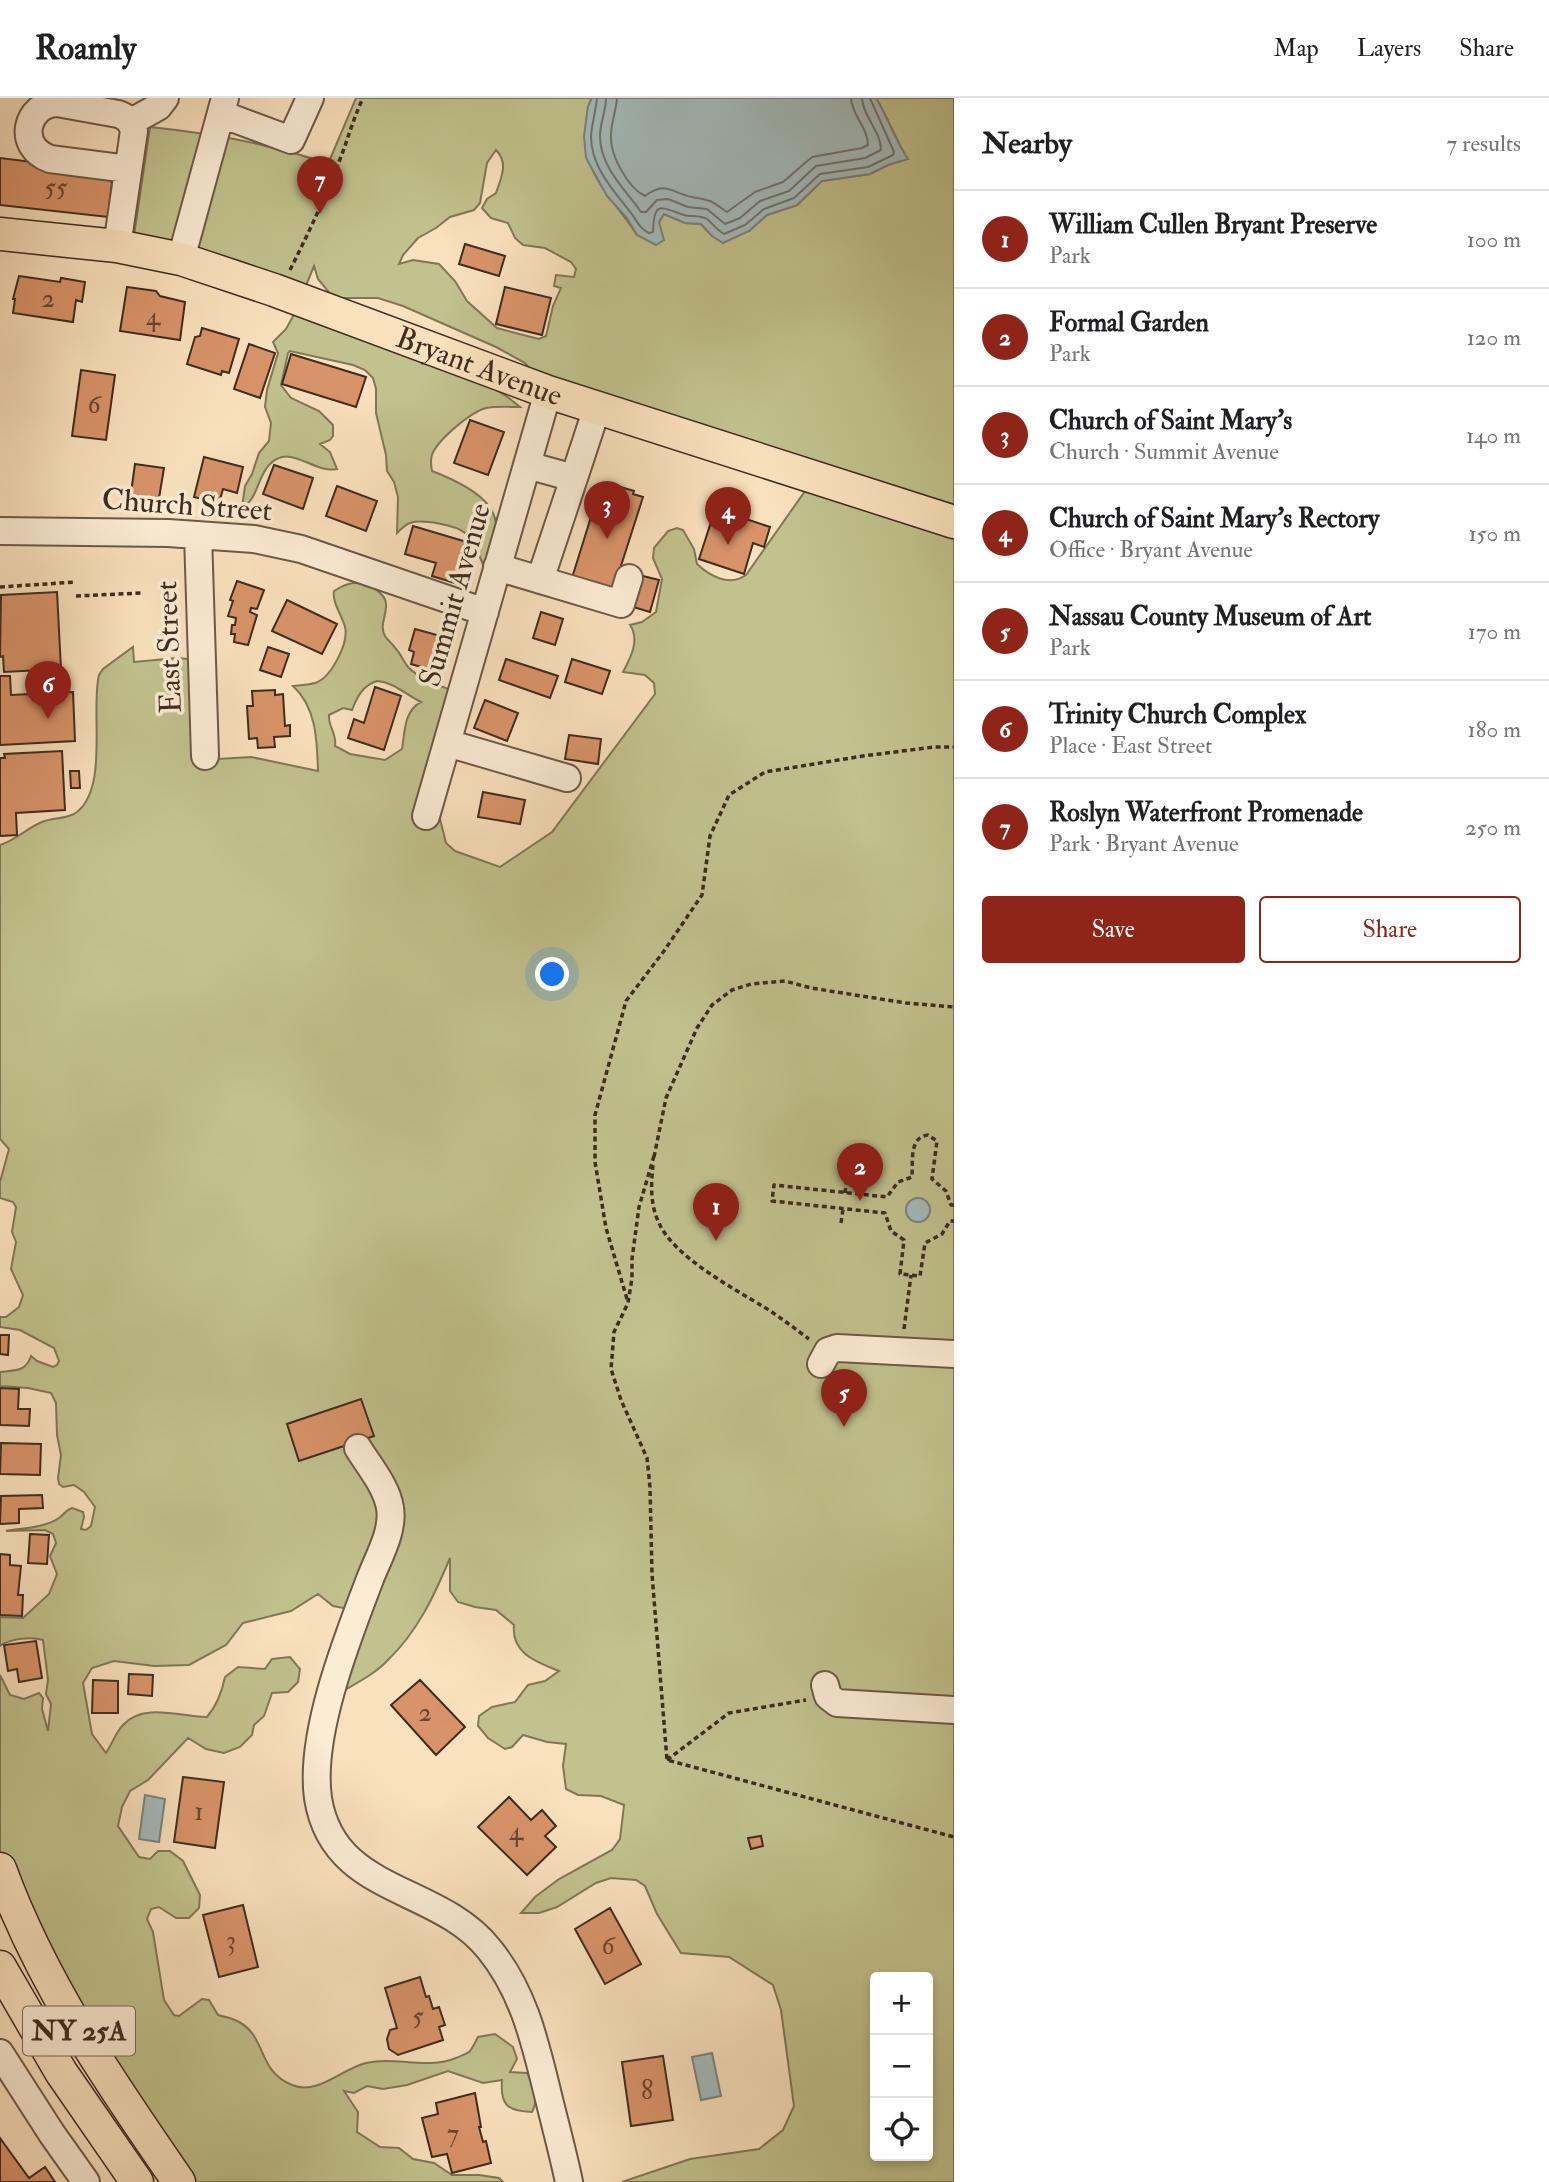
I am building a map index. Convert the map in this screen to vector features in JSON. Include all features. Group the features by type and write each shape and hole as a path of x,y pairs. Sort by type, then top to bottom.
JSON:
{"main road":[{"name":"Bryant Avenue","path":"0,234 117,246 181,259 279,292 548,392 954,522"},
{"name":"NY 25A","path":"0,1869 29,1941 59,1998 109,2081 179,2182"},
{"name":"NY 25A","path":"3,1983 137,2182"}],"street":[{"path":"131,122 158,107 165,98"},
{"path":"181,259 223,106 291,140 310,98"},
{"path":"117,246 134,131 131,122 118,114 48,104 34,116 29,137 32,148 38,155 50,159 128,169"},
{"name":"Summit Avenue","path":"426,816 548,392"},
{"path":"540,580 597,408"},
{"path":"527,465 574,478"},
{"name":"Church Street","path":"0,531 198,534 254,539 301,549 485,612"},
{"name":"East Street","path":"198,534 205,757"},
{"path":"497,567 621,604 629,578"},
{"path":"447,743 567,778"},
{"path":"824,1357 837,1348 893,1360 954,1354"},
{"path":"358,1448 382,1485 390,1508 390,1525 356,1616 330,1697 317,1755 318,1799 331,1840 358,1868 431,1904 458,1921 487,1946 505,1970 530,2025 569,2182"},
{"path":"827,1690 837,1703 896,1697 954,1710"},
{"path":"0,2053 51,2134 86,2182"}],"path":[{"path":"279,292 325,196 343,151 350,124 363,98"},
{"path":"0,587 76,582"},
{"path":"76,596 142,593"},
{"path":"628,1303 606,1228 595,1161 595,1115 626,1001 702,895 710,836 729,795 765,772 863,756 954,747"},
{"path":"667,1759 652,1574 647,1458 621,1400 611,1369 614,1332 628,1303 639,1207 654,1156 666,1098 697,1028 712,1005 732,990 751,984 785,981 811,988 906,1003 954,1007"},
{"path":"954,1205 951,1205 946,1191 932,1179 937,1142 928,1135 921,1135 915,1141 912,1177 898,1182 887,1197 774,1185 772,1200 885,1213 891,1231 904,1240 900,1274 920,1276 925,1243 942,1234 950,1221 954,1221"},
{"path":"654,1156 651,1189 657,1222 666,1237 701,1267 768,1309 824,1357"},
{"path":"845,1193 847,1178"},
{"path":"841,1223 843,1209"},
{"path":"893,1360 902,1339 911,1275"},
{"path":"667,1759 729,1713 827,1690"},
{"path":"667,1759 954,1837"}],"green space":[{"path":"356,98 592,98 586,125 588,158 600,184 637,235 659,222 664,214 685,223 701,224 712,236 749,231 767,215 797,205 822,181 870,174 907,159 876,98 954,98 954,2182 622,2182 690,2159 759,2149 783,2130 794,2106 781,2010 773,1985 729,1957 681,1953 657,1914 645,1886 636,1880 611,1878 596,1883 557,1907 539,1913 521,1913 535,1897 559,1879 612,1850 620,1839 624,1805 601,1796 578,1795 566,1789 563,1766 566,1744 523,1735 512,1747 505,1749 488,1738 478,1726 479,1716 492,1707 515,1702 528,1685 545,1681 559,1671 527,1656 517,1643 514,1625 496,1610 458,1602 450,1591 450,1558 424,1612 399,1649 377,1670 338,1694 354,1610 333,1606 318,1594 291,1611 243,1623 226,1645 189,1665 154,1666 114,1661 92,1668 83,1683 92,1734 106,1753 121,1728 131,1718 152,1712 207,1717 219,1698 225,1677 238,1667 265,1669 272,1659 290,1657 300,1669 298,1682 288,1692 272,1693 264,1716 254,1725 252,1735 240,1747 224,1753 206,1749 188,1738 148,1780 130,1791 122,1807 118,1826 139,1857 150,1859 158,1851 170,1851 183,1861 200,1895 199,1908 189,1918 176,1918 159,1907 151,1909 147,1919 153,1932 164,2000 174,2015 179,2016 202,1999 209,2000 218,2015 248,2028 267,2063 281,2079 301,2087 320,2084 366,2063 433,2063 456,2058 469,2052 478,2037 495,2034 513,2047 517,2059 510,2072 527,2073 532,2083 536,2097 532,2112 516,2110 507,2105 502,2095 502,2080 483,2083 448,2071 407,2085 383,2089 367,2086 354,2093 344,2091 358,2112 357,2132 380,2147 399,2148 413,2159 434,2163 452,2175 479,2175 499,2178 503,2182 180,2182 0,1868 0,1675 10,1695 24,1699 39,1693 43,1698 42,1709 48,1731 51,1704 46,1694 48,1680 43,1640 20,1639 0,1646 0,1617 23,1618 49,1594 57,1574 50,1556 56,1543 53,1534 45,1530 6,1531 47,1524 72,1508 83,1512 81,1529 86,1530 91,1526 95,1507 84,1492 74,1485 63,1487 59,1484 61,1455 56,1403 51,1393 0,1386 0,1372 23,1368 31,1356 53,1367 59,1361 54,1348 20,1330 0,1327 0,1317 6,1317 19,1307 23,1295 11,1269 16,1242 12,1232 16,1207 13,1202 0,1198 0,1182 9,1149 0,1139 0,845 42,822 74,814 85,803 92,788 95,770 99,675 133,647 134,662 177,658 199,660 201,760 251,757 318,771 316,737 311,715 307,704 293,686 321,680 338,659 346,634 334,591 351,583 373,587 386,602 383,632 408,667 433,683 461,692 438,811 446,843 455,851 500,867 552,832 655,694 654,683 645,675 623,672 634,643 630,625 642,622 656,612 662,579 653,558 654,548 668,531 677,528 683,530 694,549 697,564 714,576 726,580 740,578 746,575 810,484 549,389 525,363 496,347 403,306 378,298 339,298 331,295 318,279 314,266 300,300 132,249 150,127 240,140 328,164","holes":["496,150 500,155 502,176 496,193 487,199 482,208 491,218 508,223 515,238 523,245 545,248 571,262 576,269 574,277 556,275 554,286 561,288 553,306 546,336 539,339 497,328 467,301 455,281 439,264 413,260 399,264 418,238 450,217 474,210 480,203 487,163","377,681 400,689 421,702 408,716 402,749 385,760 350,754 335,746 329,719 329,715 343,708 352,710 361,692"]},
{"path":"296,311 480,380 520,407 494,407 480,411 447,435 431,457 432,471 479,495 495,518 497,532 484,567 471,540 461,530 430,522 415,522 407,524 397,533 398,497 394,482 387,471 376,413 376,389 373,378 365,370 353,365 290,351 288,353 281,385 291,398 319,411 333,425 333,436 320,444 330,452 337,469 319,467 294,457 277,459 265,470 251,499 242,508 245,486 259,453 269,441 271,423 265,407 278,353 273,342 286,329"}],"water":[{"path":"592,98 876,98 908,159 870,174 822,181 797,205 767,215 749,231 723,243 701,224 685,223 664,214 659,222 664,240 656,245 637,235 627,218 607,196 586,158 584,136 588,106"},
{"path":"918,1198 926,1202 930,1210 926,1218 918,1222 910,1218 906,1210 910,1202"},
{"path":"145,1795 165,1799 159,1842 139,1839"},
{"path":"712,2053 721,2096 701,2100 692,2057"}],"building":[{"path":"0,158 113,172 108,217 0,205"},
{"path":"465,244 505,256 499,276 459,264"},
{"path":"19,276 60,282 61,278 85,282 82,302 76,300 73,322 13,313 13,299"},
{"path":"127,287 156,291 160,296 185,302 180,340 120,331"},
{"path":"505,287 551,298 542,335 496,324"},
{"path":"202,328 239,339 229,373 222,371 221,375 187,364 195,337 200,336"},
{"path":"249,344 275,353 260,398 234,389"},
{"path":"291,354 366,377 356,407 282,384"},
{"path":"81,370 115,375 106,440 72,436"},
{"path":"470,420 504,432 488,475 454,463"},
{"path":"204,457 243,467 237,493 223,489 219,503 194,497"},
{"path":"135,464 164,468 158,504 130,500"},
{"path":"274,465 313,478 303,509 263,494"},
{"path":"601,485 613,489 614,485 634,491 633,494 643,497 612,594 571,581"},
{"path":"337,486 377,501 366,531 326,516"},
{"path":"734,515 770,527 764,547 753,543 744,574 699,559 712,519 730,525"},
{"path":"413,526 470,543 458,584 432,576 436,563 405,554"},
{"path":"639,575 659,580 650,612 630,606"},
{"path":"237,581 264,590 257,609 251,608 250,612 257,615 248,645 234,642 235,634 231,634 236,618 228,616"},
{"path":"57,592 61,669 4,672 3,656 0,657 1,595"},
{"path":"287,600 337,624 322,654 272,631"},
{"path":"541,612 563,619 555,645 533,638"},
{"path":"415,629 444,637 438,659 432,657 428,669 411,664 414,652 409,650"},
{"path":"268,647 289,654 281,677 260,670"},
{"path":"506,659 558,676 550,698 499,680"},
{"path":"572,659 610,671 602,694 565,682"},
{"path":"0,676 10,676 11,695 73,692 75,741 0,745"},
{"path":"375,687 401,696 384,750 348,738 354,719 364,723"},
{"path":"275,690 275,695 283,694 285,726 290,725 290,736 274,737 275,747 258,748 257,738 249,739 247,706 253,706 252,691"},
{"path":"485,700 518,713 507,741 474,728"},
{"path":"569,735 601,739 598,764 565,759"},
{"path":"62,751 65,810 16,813 17,835 0,836 0,758 5,758 4,754"},
{"path":"70,771 79,771 80,788 71,788"},
{"path":"483,792 525,800 520,824 478,817"},
{"path":"0,1335 9,1335 8,1355 0,1354"},
{"path":"0,1388 19,1389 18,1409 30,1409 29,1426 0,1425"},
{"path":"361,1399 374,1436 299,1461 287,1424"},
{"path":"1,1443 41,1444 40,1475 0,1474"},
{"path":"42,1495 43,1508 19,1509 19,1523 0,1524 1,1496"},
{"path":"30,1534 49,1535 47,1564 28,1563"},
{"path":"0,1554 10,1555 10,1565 21,1566 18,1595 23,1595 22,1616 0,1615"},
{"path":"36,1641 42,1678 19,1682 17,1669 8,1671 4,1645"},
{"path":"129,1674 153,1675 152,1696 128,1694"},
{"path":"93,1680 118,1681 118,1713 92,1713"},
{"path":"420,1680 465,1727 436,1755 391,1705"},
{"path":"183,1777 224,1782 215,1848 174,1842"},
{"path":"509,1797 531,1820 542,1810 556,1826 545,1836 556,1847 527,1875 478,1827"},
{"path":"761,1836 763,1846 751,1849 748,1838"},
{"path":"243,1905 258,1967 219,1977 203,1915"},
{"path":"610,1908 641,1964 605,1984 575,1929"},
{"path":"420,1977 433,2009 439,2007 445,2025 439,2027 443,2040 398,2055 389,2049 387,2039 390,2030 397,2028 385,1988"},
{"path":"663,2056 673,2120 631,2126 622,2062"},
{"path":"475,2093 479,2127 483,2142 486,2141 491,2163 452,2173 447,2154 432,2157 422,2118 438,2114 436,2103"},
{"path":"0,2138 29,2178 45,2167 55,2182 0,2182"}],"place":[{"name":"Roslyn Waterfront Promenade","path":"320,214"},
{"name":"Church of Saint Mary's","path":"607,539"},
{"name":"Church of Saint Mary's Rectory","path":"728,545"},
{"name":"Trinity Church Complex","path":"48,719"},
{"name":"Formal Garden","path":"860,1201"},
{"name":"William Cullen Bryant Preserve","path":"716,1241"},
{"name":"Nassau County Museum of Art","path":"844,1427"}]}
